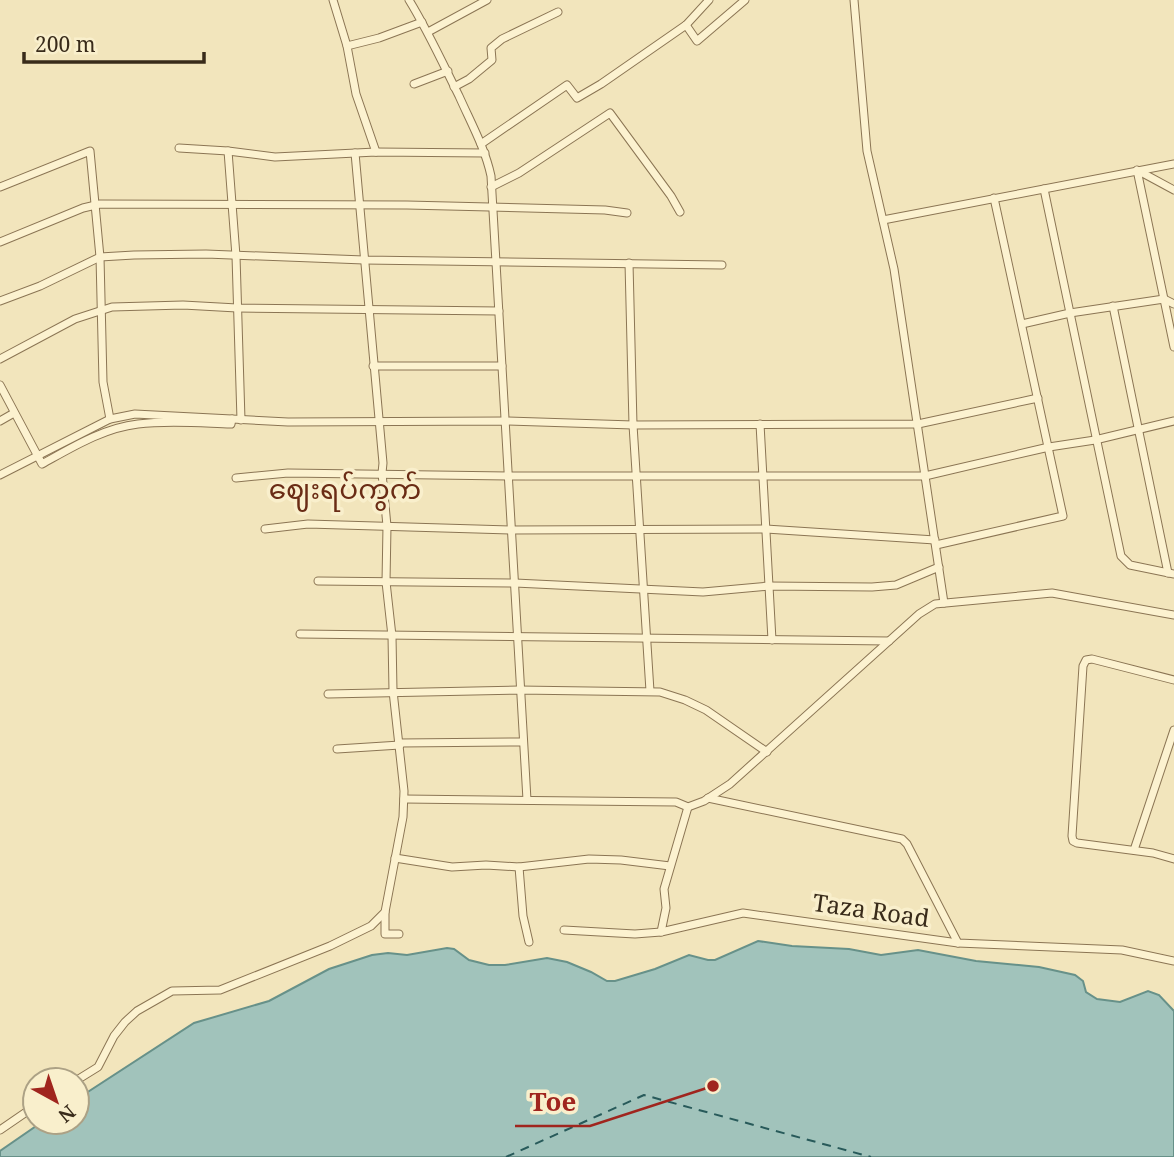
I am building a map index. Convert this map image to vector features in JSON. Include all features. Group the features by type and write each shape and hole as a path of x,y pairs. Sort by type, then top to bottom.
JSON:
{"street":[{"path":"333,0 347,46 356,94 376,152"},
{"path":"409,0 428,32 485,153 491,187 527,800"},
{"path":"428,32 487,0"},
{"path":"481,144 567,85 577,97 601,85 685,24 709,0"},
{"path":"685,24 697,41 745,0"},
{"path":"853,0 867,151 894,269 944,603"},
{"path":"454,87 469,79 492,60 491,48 502,39 558,12"},
{"path":"347,46 379,38 422,22"},
{"path":"414,84 447,71"},
{"path":"491,187 519,173 610,113 680,212"},
{"path":"179,148 275,157 376,152 485,153"},
{"path":"0,187 90,150 100,257 103,382 110,419"},
{"path":"228,151 236,256 242,420"},
{"path":"355,153 383,463 387,526 386,582 404,799 385,912 387,944"},
{"path":"883,220 1174,164"},
{"path":"1138,170 1174,190"},
{"path":"1138,170 1174,347"},
{"path":"1044,189 1122,560 1130,565 1171,573 1113,306"},
{"path":"265,529 308,524 512,530 766,528 935,542 1063,516 994,198"},
{"path":"0,242 96,205 493,206 606,210 627,214"},
{"path":"0,301 40,286 100,257 206,254 364,260 722,265"},
{"path":"629,263 633,425 650,691"},
{"path":"1022,324 1070,313 1164,299 1174,304"},
{"path":"0,359 75,319 112,307 151,305 499,311"},
{"path":"373,366 502,366"},
{"path":"0,385 42,464 104,433 138,424 231,424 232,419"},
{"path":"0,475 110,419 135,414 288,422 918,424 1038,398"},
{"path":"0,421 14,414"},
{"path":"236,478 288,473 925,476 1174,421"},
{"path":"760,424 772,640"},
{"path":"318,581 515,583 644,587 704,592 769,586 896,585 939,567"},
{"path":"404,799 676,802 688,807 730,784 919,614 935,604 1052,593 1174,615"},
{"path":"300,634 890,641"},
{"path":"1174,680 1092,659 1084,663 1072,839 1077,843 1134,850 1174,859"},
{"path":"328,694 393,691 650,691 685,700 706,710 767,751"},
{"path":"1134,850 1174,730"},
{"path":"337,749 400,744 523,742"},
{"path":"708,798 902,839 958,943"},
{"path":"661,932 666,908 664,889 688,807"},
{"path":"394,858 452,867 519,867 589,859 670,866"},
{"path":"519,867 523,916 529,942"},
{"path":"91,1071 98,1066 125,1022 137,1011 172,991 220,990 330,946 371,926 385,912"},
{"name":"Taza Road","path":"564,930 635,934 661,932 743,913 958,943 1122,950 1174,961"},
{"path":"385,934 399,934"},
{"path":"0,1129 21,1116"}],"water":[{"path":"758,941 849,949 881,955 918,950 976,961 1039,967 1075,975 1083,981 1086,992 1097,999 1120,1002 1148,991 1159,995 1174,1011 1174,1157 0,1157 0,1151 22,1136 91,1136 91,1090 194,1023 269,1001 329,969 372,955 407,955 447,948 454,949 469,960 489,965 547,958 567,962 607,981 655,969 689,955 715,960"}],"ferry route":[{"path":"506,1157 644,1095 871,1157"}],"place":[{"name":"Toe","path":"713,1086"}],"district":[{"name":"ဈေးရပ်ကွက်","path":"345,489"}]}
